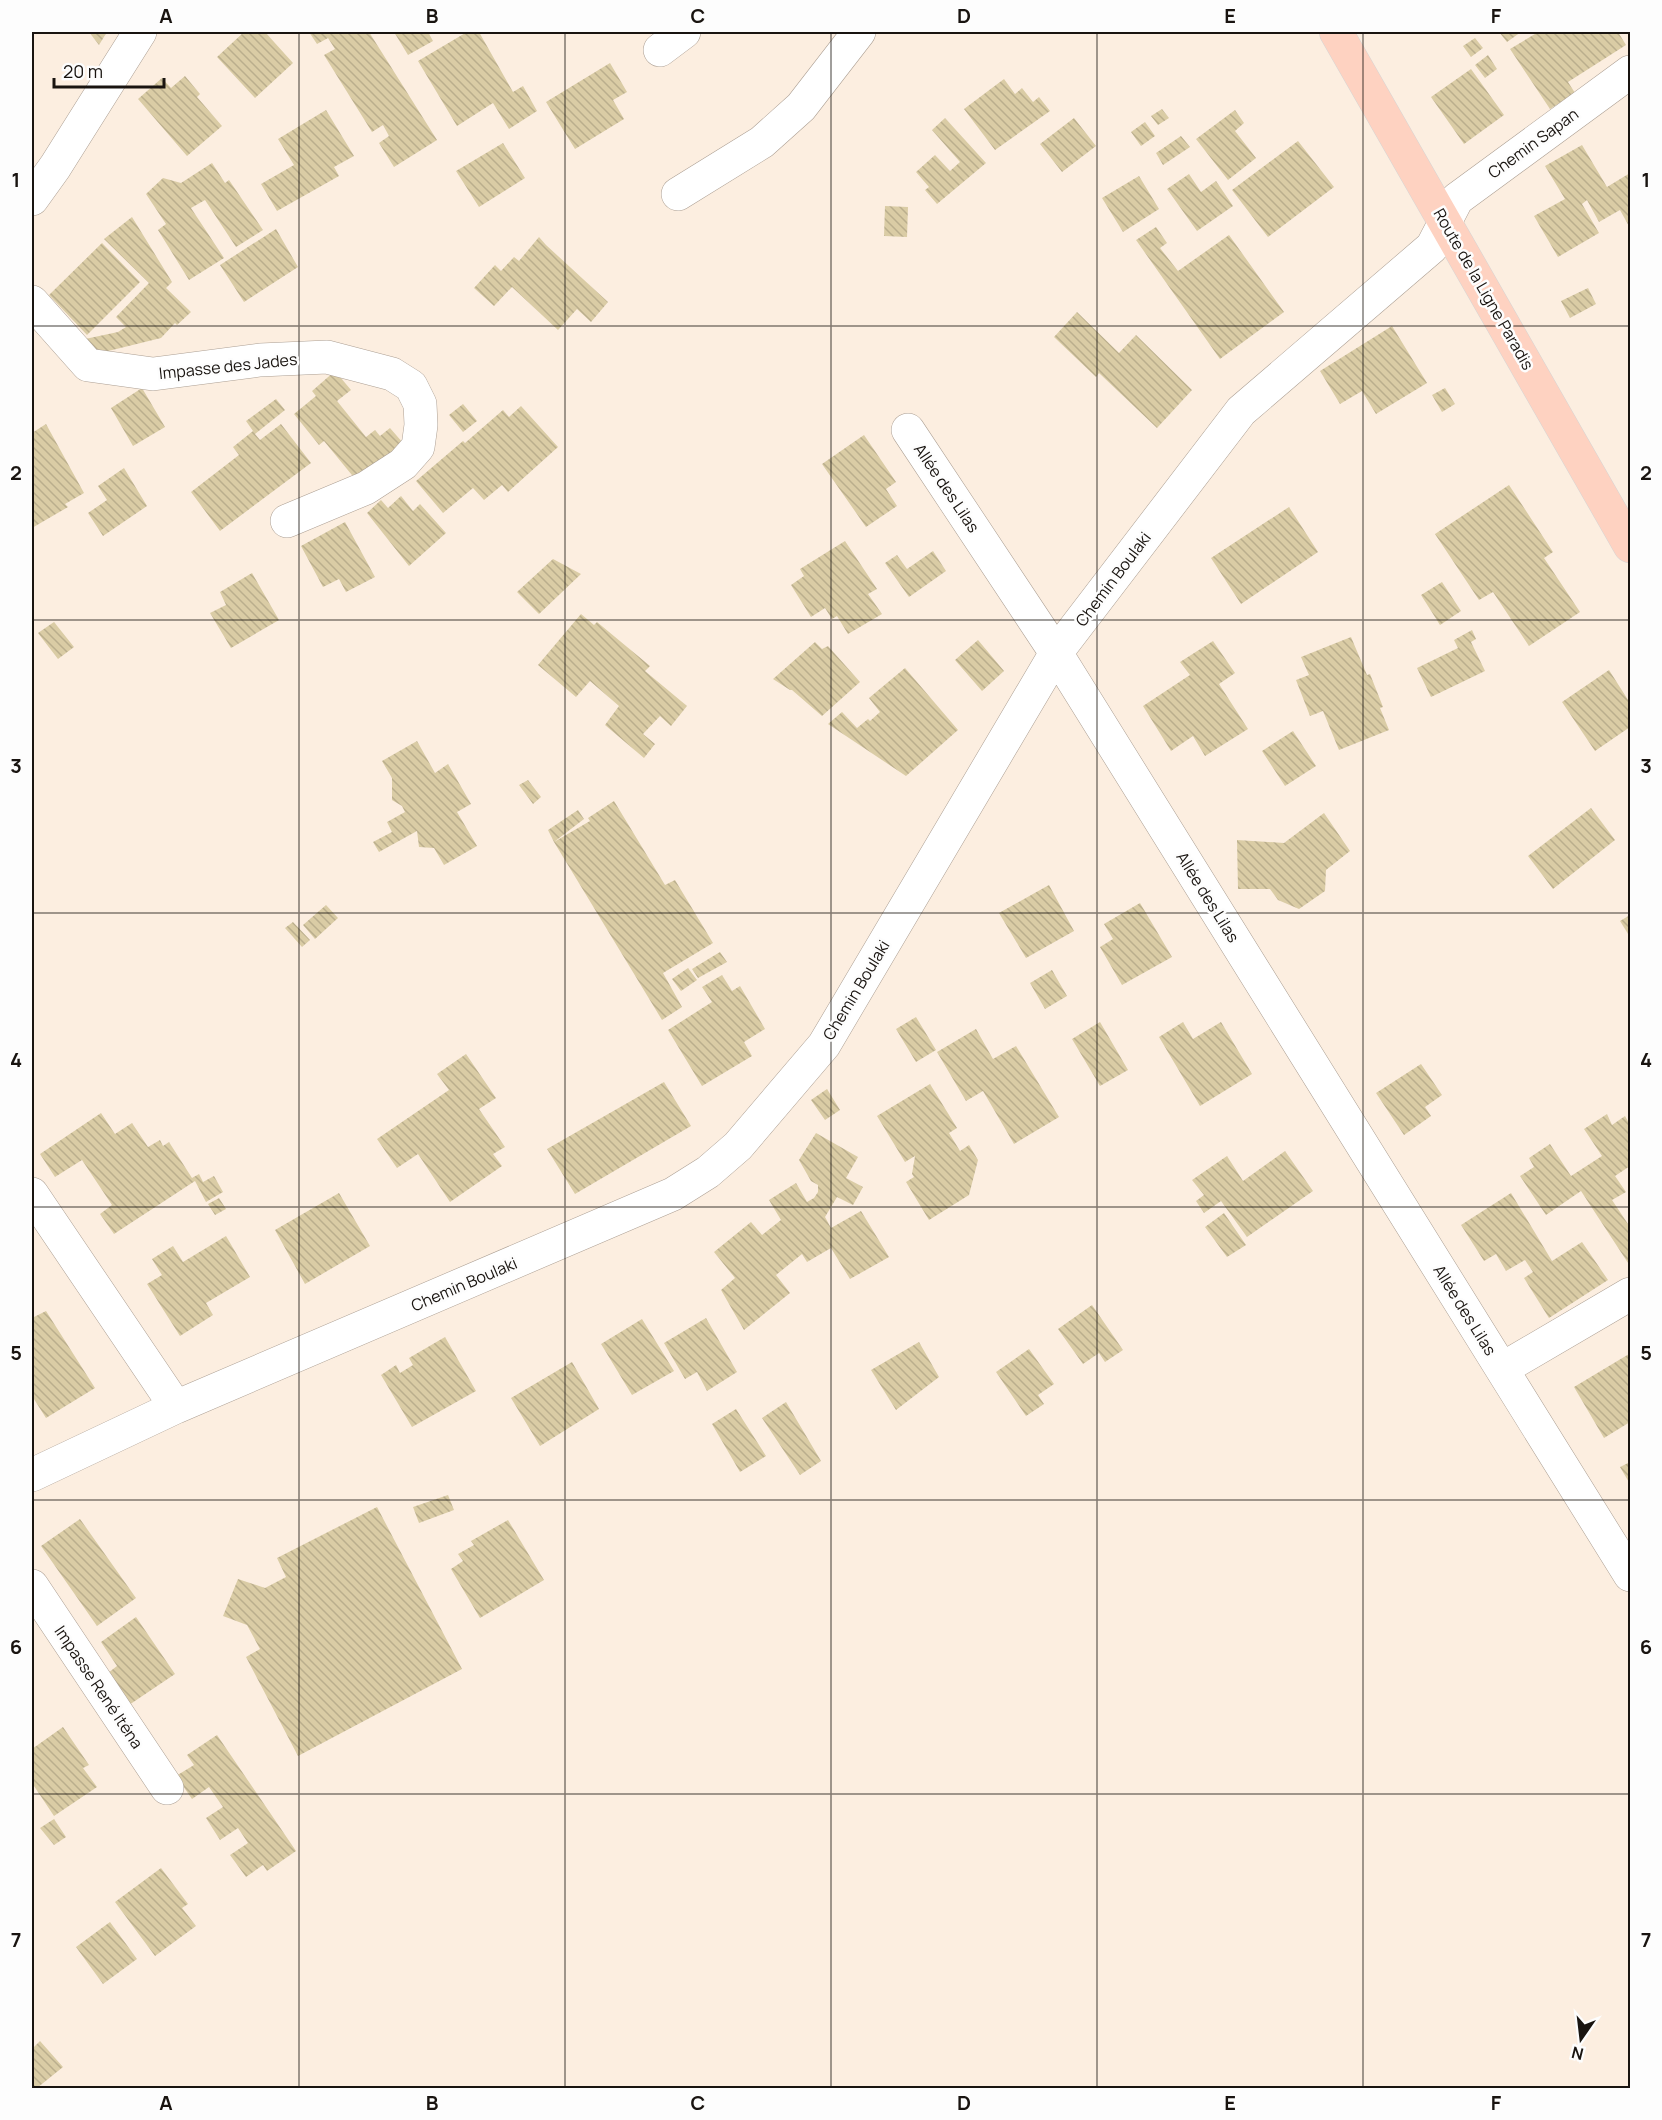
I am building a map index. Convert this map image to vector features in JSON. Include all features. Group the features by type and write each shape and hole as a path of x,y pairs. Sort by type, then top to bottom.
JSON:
{"main road":[{"name":"Route de la Ligne Paradis","path":"1336,32 1630,546"}],"street":[{"path":"32,200 140,32"},
{"path":"678,194 762,142 801,107 859,32"},
{"name":"Chemin Sapan","path":"1446,222 1456,199 1630,72"},
{"name":"Chemin Boulaki","path":"32,1475 176,1407 673,1194 708,1172 738,1146 824,1045 1056,653 1241,411 1432,247 1446,222"},
{"name":"Impasse des Jades","path":"32,302 88,365 153,374 260,360 327,357 392,374 411,386 420,404 421,426 418,447 404,464 366,488 287,521"},
{"name":"Allée des Lilas","path":"908,430 1056,653 1630,1575"},
{"path":"32,1194 176,1407"},
{"name":"Allée des Lilas","path":"1502,1369 1630,1294"},
{"name":"Impasse René Iténa","path":"32,1586 167,1788"}],"building":[{"path":"89,32 107,32 99,45"},
{"path":"244,32 265,32 293,63 255,98 217,57"},
{"path":"309,32 369,32 437,140 394,167 379,143 389,136 383,125 372,132 324,55 335,49 328,38 317,44"},
{"path":"394,32 428,32 433,41 408,55"},
{"path":"467,32 479,32 513,92 523,86 537,111 509,129 493,103 457,126 418,61"},
{"path":"1499,32 1521,32 1507,42"},
{"path":"1533,32 1618,32 1626,45 1568,82 1575,93 1550,109 1510,49 1535,34"},
{"path":"1475,38 1483,48 1471,57 1463,46"},
{"path":"1488,55 1497,69 1485,78 1475,65"},
{"path":"610,63 627,92 613,100 624,119 575,149 546,102"},
{"path":"1471,69 1504,115 1464,144 1431,97"},
{"path":"185,76 200,94 197,97 222,126 187,156 138,99 162,78 171,88"},
{"path":"1004,79 1015,94 1022,88 1033,102 1039,97 1050,111 995,150 964,109"},
{"path":"1162,109 1169,118 1158,125 1151,116"},
{"path":"326,110 354,156 334,167 339,176 277,211 261,184 294,165 278,139"},
{"path":"1235,110 1244,123 1235,131 1256,158 1228,180 1196,139"},
{"path":"945,118 986,163 937,204 925,190 929,187 916,172 935,155 950,171 960,162 932,130"},
{"path":"1074,118 1096,146 1062,172 1040,144"},
{"path":"1145,122 1155,136 1141,146 1131,132"},
{"path":"1181,136 1190,147 1163,165 1156,153"},
{"path":"1298,141 1334,187 1268,237 1232,190"},
{"path":"503,143 525,178 479,207 456,171"},
{"path":"1582,145 1607,187 1630,173 1630,228 1620,210 1599,222 1587,200 1582,204 1599,233 1558,257 1534,216 1565,199 1545,166"},
{"path":"212,163 225,183 229,180 263,230 236,247 205,200 191,208 224,258 189,280 158,230 166,224 146,194 163,178 181,183"},
{"path":"1189,174 1201,192 1216,181 1233,206 1197,231 1167,189"},
{"path":"1139,176 1159,209 1123,232 1102,198"},
{"path":"885,206 908,207 907,237 884,236"},
{"path":"132,217 172,282 166,288 191,312 177,325 175,323 161,338 92,355 85,339 118,332 126,327 116,317 149,283 104,239"},
{"path":"1156,227 1167,243 1160,248 1178,271 1229,235 1284,312 1220,359 1136,240"},
{"path":"276,229 298,267 244,302 220,265"},
{"path":"539,237 608,302 591,322 577,309 558,330 512,287 494,306 474,288 495,265 501,271 514,257 519,261"},
{"path":"102,243 140,282 87,335 49,295"},
{"path":"1588,288 1596,304 1570,318 1561,301"},
{"path":"1077,312 1119,353 1136,335 1192,390 1157,428 1099,373 1096,377 1054,337"},
{"path":"1392,326 1427,383 1376,414 1362,391 1340,404 1320,371"},
{"path":"335,371 351,390 337,401 366,437 375,430 380,436 390,428 403,443 356,480 324,441 319,445 294,414 316,396 312,391"},
{"path":"142,388 165,427 133,446 111,408"},
{"path":"1445,388 1455,404 1442,412 1432,395"},
{"path":"276,399 285,410 255,434 260,440 281,424 311,463 220,531 191,492 239,455 233,447 253,431 246,421"},
{"path":"463,404 477,421 463,432 449,415"},
{"path":"521,406 558,447 508,492 502,485 484,500 473,488 443,513 416,481 503,410 509,417"},
{"path":"46,424 84,493 65,504 68,507 32,528 32,433"},
{"path":"864,435 896,482 886,489 897,506 866,527 822,464"},
{"path":"124,468 147,506 103,536 88,513 107,500 98,486"},
{"path":"1509,485 1553,552 1544,558 1580,612 1529,646 1493,592 1479,600 1435,534"},
{"path":"401,496 413,511 420,504 446,533 409,566 367,513 381,500 388,508"},
{"path":"1289,507 1318,552 1241,604 1211,558"},
{"path":"345,522 375,577 346,592 339,579 323,587 301,546"},
{"path":"845,541 877,589 868,594 882,614 848,634 837,616 832,619 825,608 811,617 791,585 804,576 800,569"},
{"path":"933,551 946,571 909,597 885,563 897,555 907,569"},
{"path":"553,559 581,574 539,614 517,592"},
{"path":"252,573 279,620 231,648 210,613 226,605 220,592"},
{"path":"1442,582 1461,611 1440,625 1421,595"},
{"path":"581,614 594,625 597,622 650,666 645,671 687,706 671,726 660,716 643,734 655,744 644,758 605,725 619,706 590,681 576,697 538,665"},
{"path":"54,622 74,647 58,659 38,633"},
{"path":"1472,630 1476,639 1471,642 1485,671 1431,697 1417,668 1458,648 1454,640"},
{"path":"1351,637 1367,675 1370,674 1389,730 1339,750 1323,711 1310,716 1296,680 1309,675 1301,657"},
{"path":"978,640 1004,671 982,691 955,660"},
{"path":"1213,641 1235,673 1219,684 1248,729 1205,756 1193,736 1171,751 1143,706 1190,675 1180,662"},
{"path":"815,642 822,649 828,646 860,682 822,716 792,690 773,679"},
{"path":"905,668 958,730 906,776 828,724 842,712 857,728 868,719 870,721 880,712 869,698"},
{"path":"1609,670 1630,703 1630,727 1595,751 1562,702"},
{"path":"1293,731 1316,766 1285,786 1262,751"},
{"path":"417,741 435,773 448,764 471,804 457,812 477,846 444,865 434,848 419,847 417,831 379,852 373,842 392,832 387,822 405,812 402,806 392,800 392,778 382,761"},
{"path":"528,780 541,797 533,804 519,785"},
{"path":"614,801 665,885 675,880 713,943 663,973 682,1007 662,1020 554,842 590,821 588,818"},
{"path":"1591,808 1615,840 1553,889 1528,856"},
{"path":"578,810 584,819 554,842 548,830"},
{"path":"1324,813 1350,851 1326,870 1325,891 1299,909 1278,900 1270,889 1238,889 1237,840 1284,843"},
{"path":"1049,885 1074,931 1026,958 999,913"},
{"path":"1140,903 1172,957 1122,985 1100,947 1113,939 1104,924"},
{"path":"326,905 338,918 315,939 303,925"},
{"path":"1630,915 1630,937 1620,921"},
{"path":"293,922 310,940 302,947 285,928"},
{"path":"720,952 727,962 698,978 692,969"},
{"path":"688,968 697,980 681,991 672,979"},
{"path":"1052,970 1067,996 1045,1009 1030,983"},
{"path":"722,975 732,991 740,986 765,1029 744,1042 752,1056 702,1086 668,1030 712,1002 702,987"},
{"path":"916,1017 936,1050 916,1062 896,1029"},
{"path":"1100,1022 1128,1070 1100,1086 1072,1039"},
{"path":"1183,1022 1193,1039 1221,1022 1252,1074 1200,1106 1159,1037"},
{"path":"976,1029 993,1059 1016,1046 1059,1117 1014,1144 983,1091 966,1101 937,1052"},
{"path":"466,1054 496,1098 479,1109 505,1147 493,1154 502,1166 450,1202 418,1154 397,1168 377,1139 449,1090 437,1074"},
{"path":"1421,1064 1442,1095 1425,1107 1431,1116 1404,1135 1376,1093"},
{"path":"664,1082 691,1126 575,1194 547,1149"},
{"path":"930,1084 957,1128 949,1133 960,1151 969,1145 978,1160 969,1195 929,1220 906,1182 914,1177 912,1174 915,1156 905,1162 877,1116"},
{"path":"827,1089 840,1110 825,1120 811,1100"},
{"path":"101,1113 115,1134 132,1123 148,1147 160,1140 163,1146 169,1142 192,1178 199,1174 203,1182 214,1176 223,1192 206,1202 195,1181 114,1234 100,1214 112,1205 82,1160 55,1177 40,1154"},
{"path":"1607,1114 1612,1125 1625,1116 1630,1125 1630,1166 1615,1176 1626,1192 1612,1200 1628,1224 1630,1222 1630,1266 1581,1191 1546,1215 1520,1176 1534,1167 1529,1158 1550,1144 1571,1176 1602,1156 1584,1129"},
{"path":"816,1133 858,1157 846,1178 863,1187 853,1205 837,1197 825,1217 831,1228 861,1211 889,1257 850,1279 831,1248 807,1262 802,1254 776,1275 790,1293 744,1330 721,1290 735,1278 714,1252 751,1222 762,1235 781,1220 769,1200 796,1183 807,1202 814,1198 818,1192 818,1185 811,1181 799,1160"},
{"path":"1285,1151 1313,1191 1247,1237 1221,1201 1204,1213 1196,1201 1204,1195 1192,1180 1227,1156 1243,1181"},
{"path":"339,1193 370,1246 305,1284 275,1230"},
{"path":"1511,1193 1552,1261 1582,1242 1608,1280 1549,1318 1524,1278 1533,1272 1525,1260 1506,1271 1496,1254 1484,1261 1461,1225"},
{"path":"219,1198 226,1209 215,1215 208,1204"},
{"path":"1224,1213 1246,1245 1227,1257 1205,1227"},
{"path":"226,1236 250,1277 206,1303 213,1315 180,1336 147,1284 162,1275 152,1259 173,1246 183,1262"},
{"path":"1092,1305 1123,1350 1105,1362 1099,1353 1083,1364 1058,1329"},
{"path":"46,1311 95,1388 46,1418 32,1396 32,1318"},
{"path":"706,1318 737,1372 707,1391 697,1372 685,1379 664,1343"},
{"path":"642,1319 674,1371 632,1395 601,1344"},
{"path":"445,1337 476,1391 412,1427 381,1375 396,1365 400,1373 413,1365 409,1358"},
{"path":"919,1342 939,1377 896,1410 871,1370"},
{"path":"1029,1349 1054,1384 1038,1395 1044,1404 1026,1416 996,1372"},
{"path":"1629,1354 1630,1422 1604,1438 1574,1387"},
{"path":"572,1362 599,1409 540,1446 511,1398"},
{"path":"786,1402 821,1461 800,1475 762,1418"},
{"path":"736,1409 766,1456 740,1472 712,1424"},
{"path":"1630,1462 1630,1484 1620,1467"},
{"path":"448,1495 454,1510 419,1523 413,1507"},
{"path":"377,1507 462,1669 298,1756 246,1657 260,1649 247,1625 223,1616 238,1579 265,1588 286,1577 277,1558"},
{"path":"80,1519 136,1598 97,1626 41,1546"},
{"path":"508,1520 544,1580 480,1618 451,1569 463,1561 458,1554 474,1545 471,1541"},
{"path":"136,1617 175,1674 129,1705 108,1673 117,1666 101,1642"},
{"path":"63,1727 89,1765 83,1768 97,1787 54,1816 32,1783 32,1749"},
{"path":"217,1735 296,1851 267,1871 263,1865 246,1877 230,1855 248,1843 238,1828 220,1840 206,1818 223,1807 209,1787 192,1799 176,1776 194,1765 187,1755"},
{"path":"54,1819 66,1837 54,1845 40,1828"},
{"path":"161,1868 188,1904 182,1908 196,1926 155,1956 115,1902"},
{"path":"110,1922 137,1959 103,1984 76,1947"},
{"path":"40,2041 63,2067 37,2088 32,2088 32,2049"}]}
